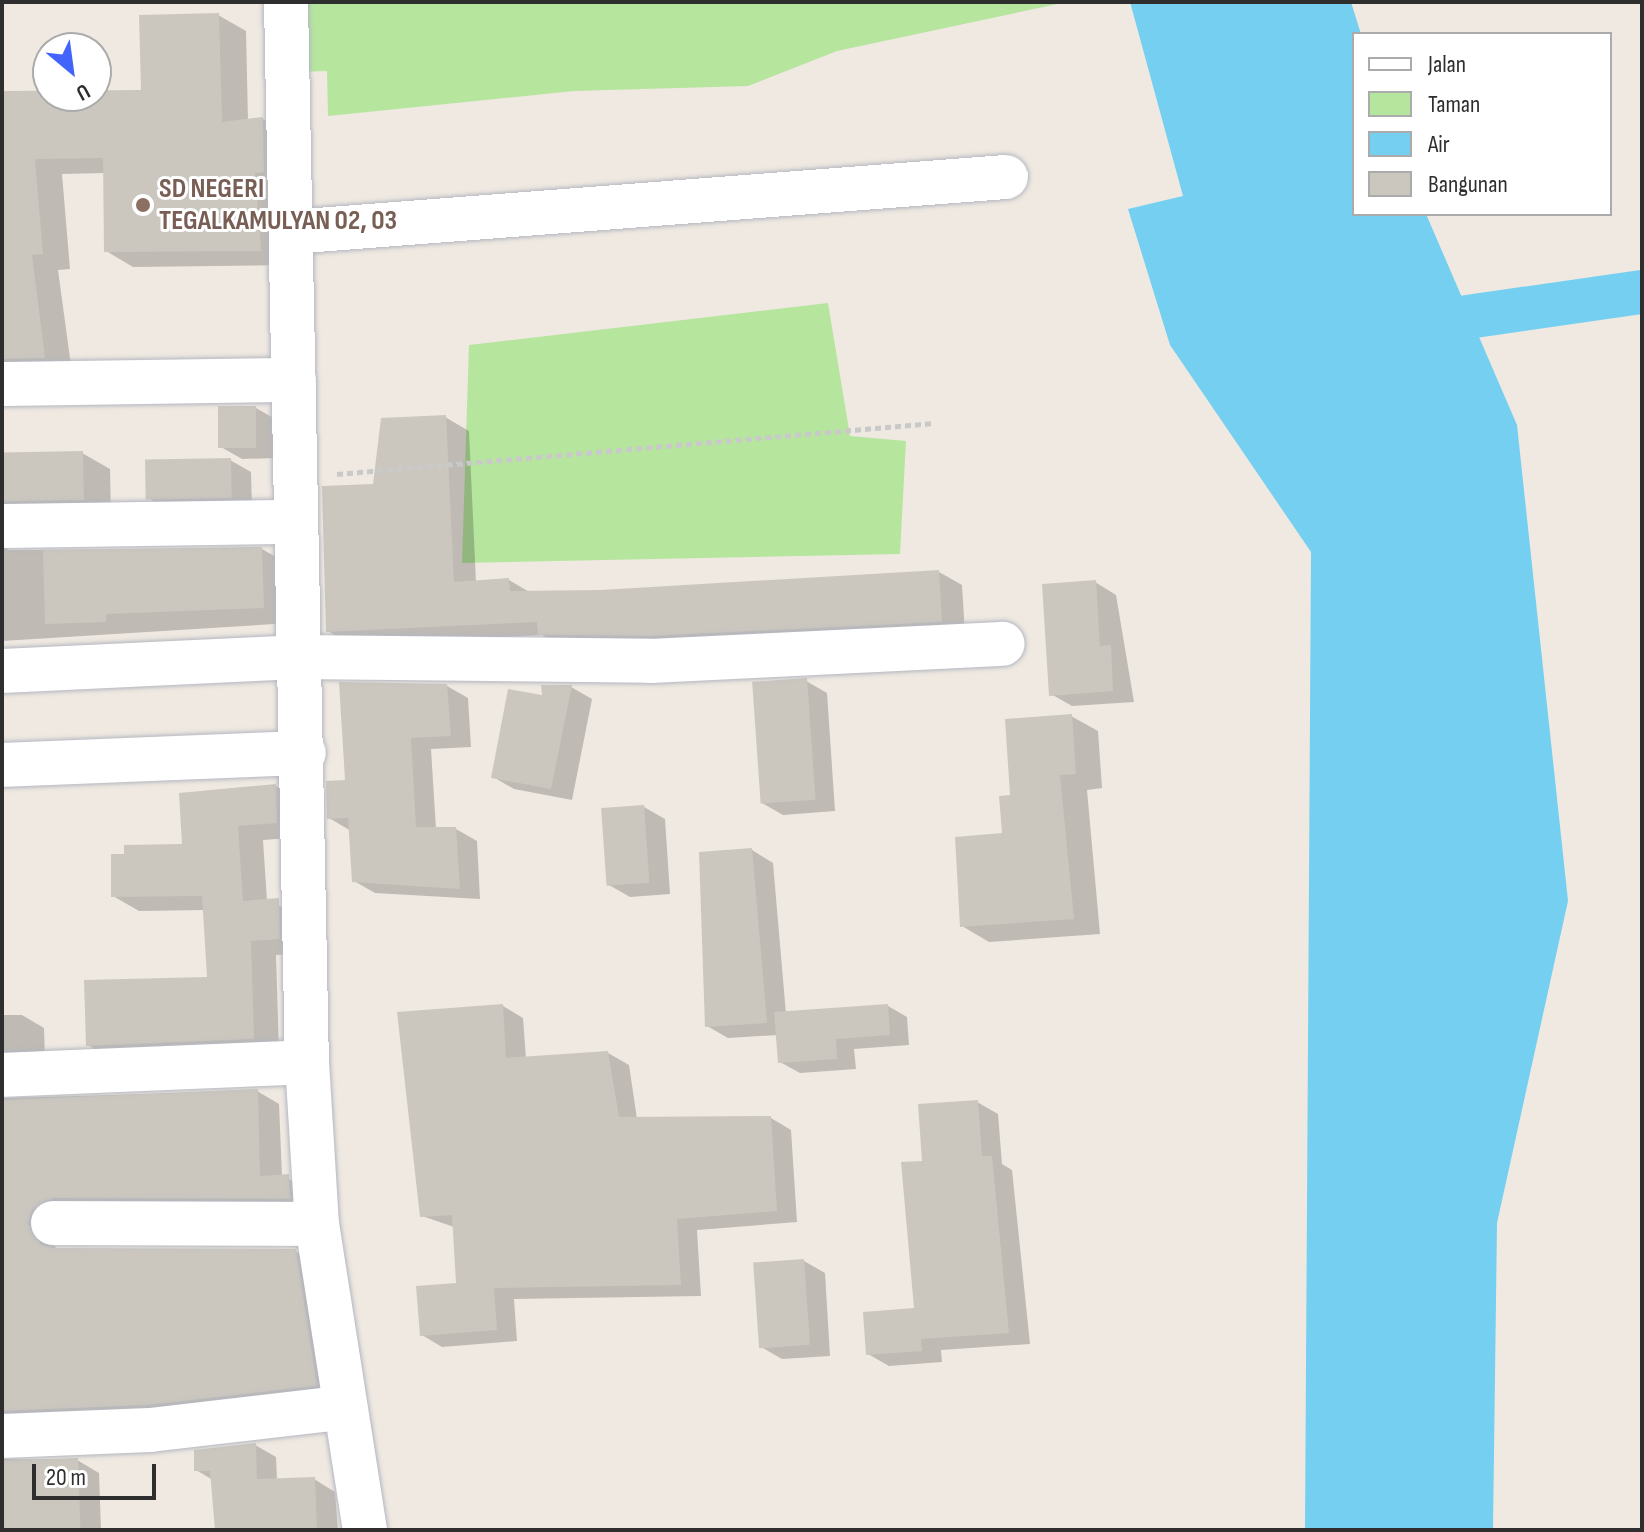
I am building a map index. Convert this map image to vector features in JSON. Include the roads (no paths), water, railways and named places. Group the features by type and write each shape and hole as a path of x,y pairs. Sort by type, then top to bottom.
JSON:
{"street":[{"path":"286,2 297,657 304,753 307,1062 317,1224 341,1408 365,1530"},
{"path":"291,232 1006,177"},
{"path":"2,384 294,380"},
{"path":"2,526 294,522"},
{"path":"2,671 297,657 651,661 1003,644"},
{"path":"2,765 304,753"},
{"path":"2,1075 307,1062"},
{"path":"53,1223 317,1224"},
{"path":"2,1436 150,1430 341,1408"}],"water":[{"path":"1130,2 1351,2 1360,32 1352,32 1352,216 1427,216 1517,425 1568,901 1497,1223 1493,1530 1305,1530 1311,552 1170,345 1128,209 1183,196"}],"waterway":[{"path":"1412,325 1642,292"}],"place":[{"name":"SD NEGERI TEGALKAMULYAN 02, 03","path":"143,205"}]}
